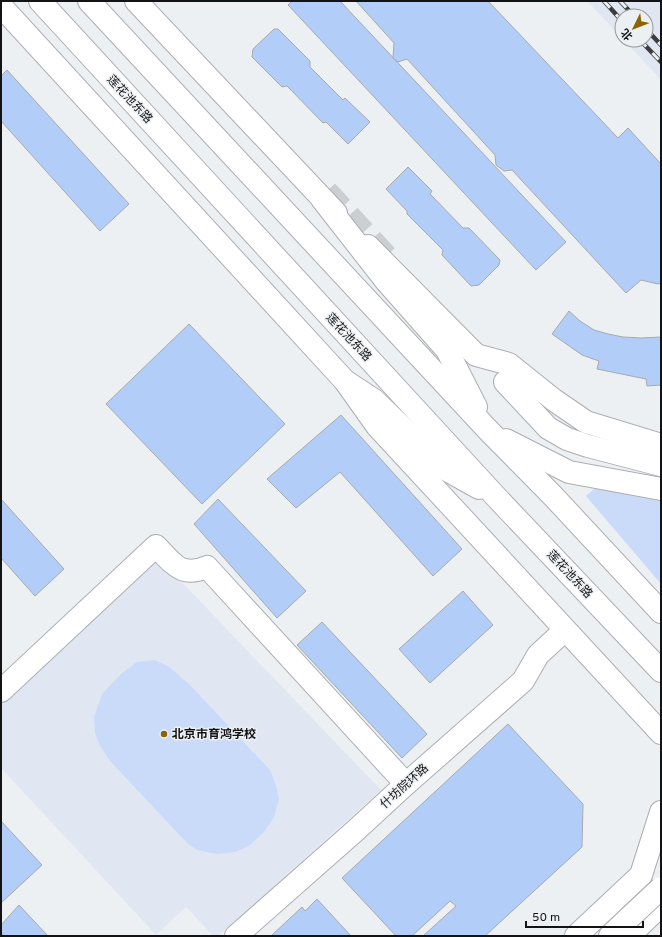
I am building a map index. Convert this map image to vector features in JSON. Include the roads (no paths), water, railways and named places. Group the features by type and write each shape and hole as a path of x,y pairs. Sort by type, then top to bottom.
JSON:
{"main road":[{"name":"莲花池东路","path":"40,1 498,499 661,671"},
{"path":"89,1 488,430 553,496 661,612"},
{"path":"140,4 322,199 476,355 509,364 554,400 586,422 661,445"},
{"path":"3,11 345,381 377,426 661,733"},
{"path":"322,199 386,281 447,350 488,430 569,472 661,489"},
{"path":"345,381 374,400 445,469 498,499"},
{"path":"505,382 548,428 567,439 661,465"},
{"path":"1,691 156,546 177,566 184,570 198,570 207,567 406,784"},
{"name":"什坊院环路","path":"236,936 523,681 538,655 565,630"},
{"path":"576,936 641,875 661,812"},
{"path":"641,875 661,897"},
{"path":"633,926 661,888"},
{"path":"610,936 633,926 661,905"}],"tunnel":[{"path":"327,191 388,257"}],"railway":[{"path":"604,1 614,12"},
{"path":"620,1 627,8"},
{"path":"654,38 661,45"},
{"path":"648,48 661,62"}],"place":[{"name":"北京市育鸿学校","path":"164,734"}]}
